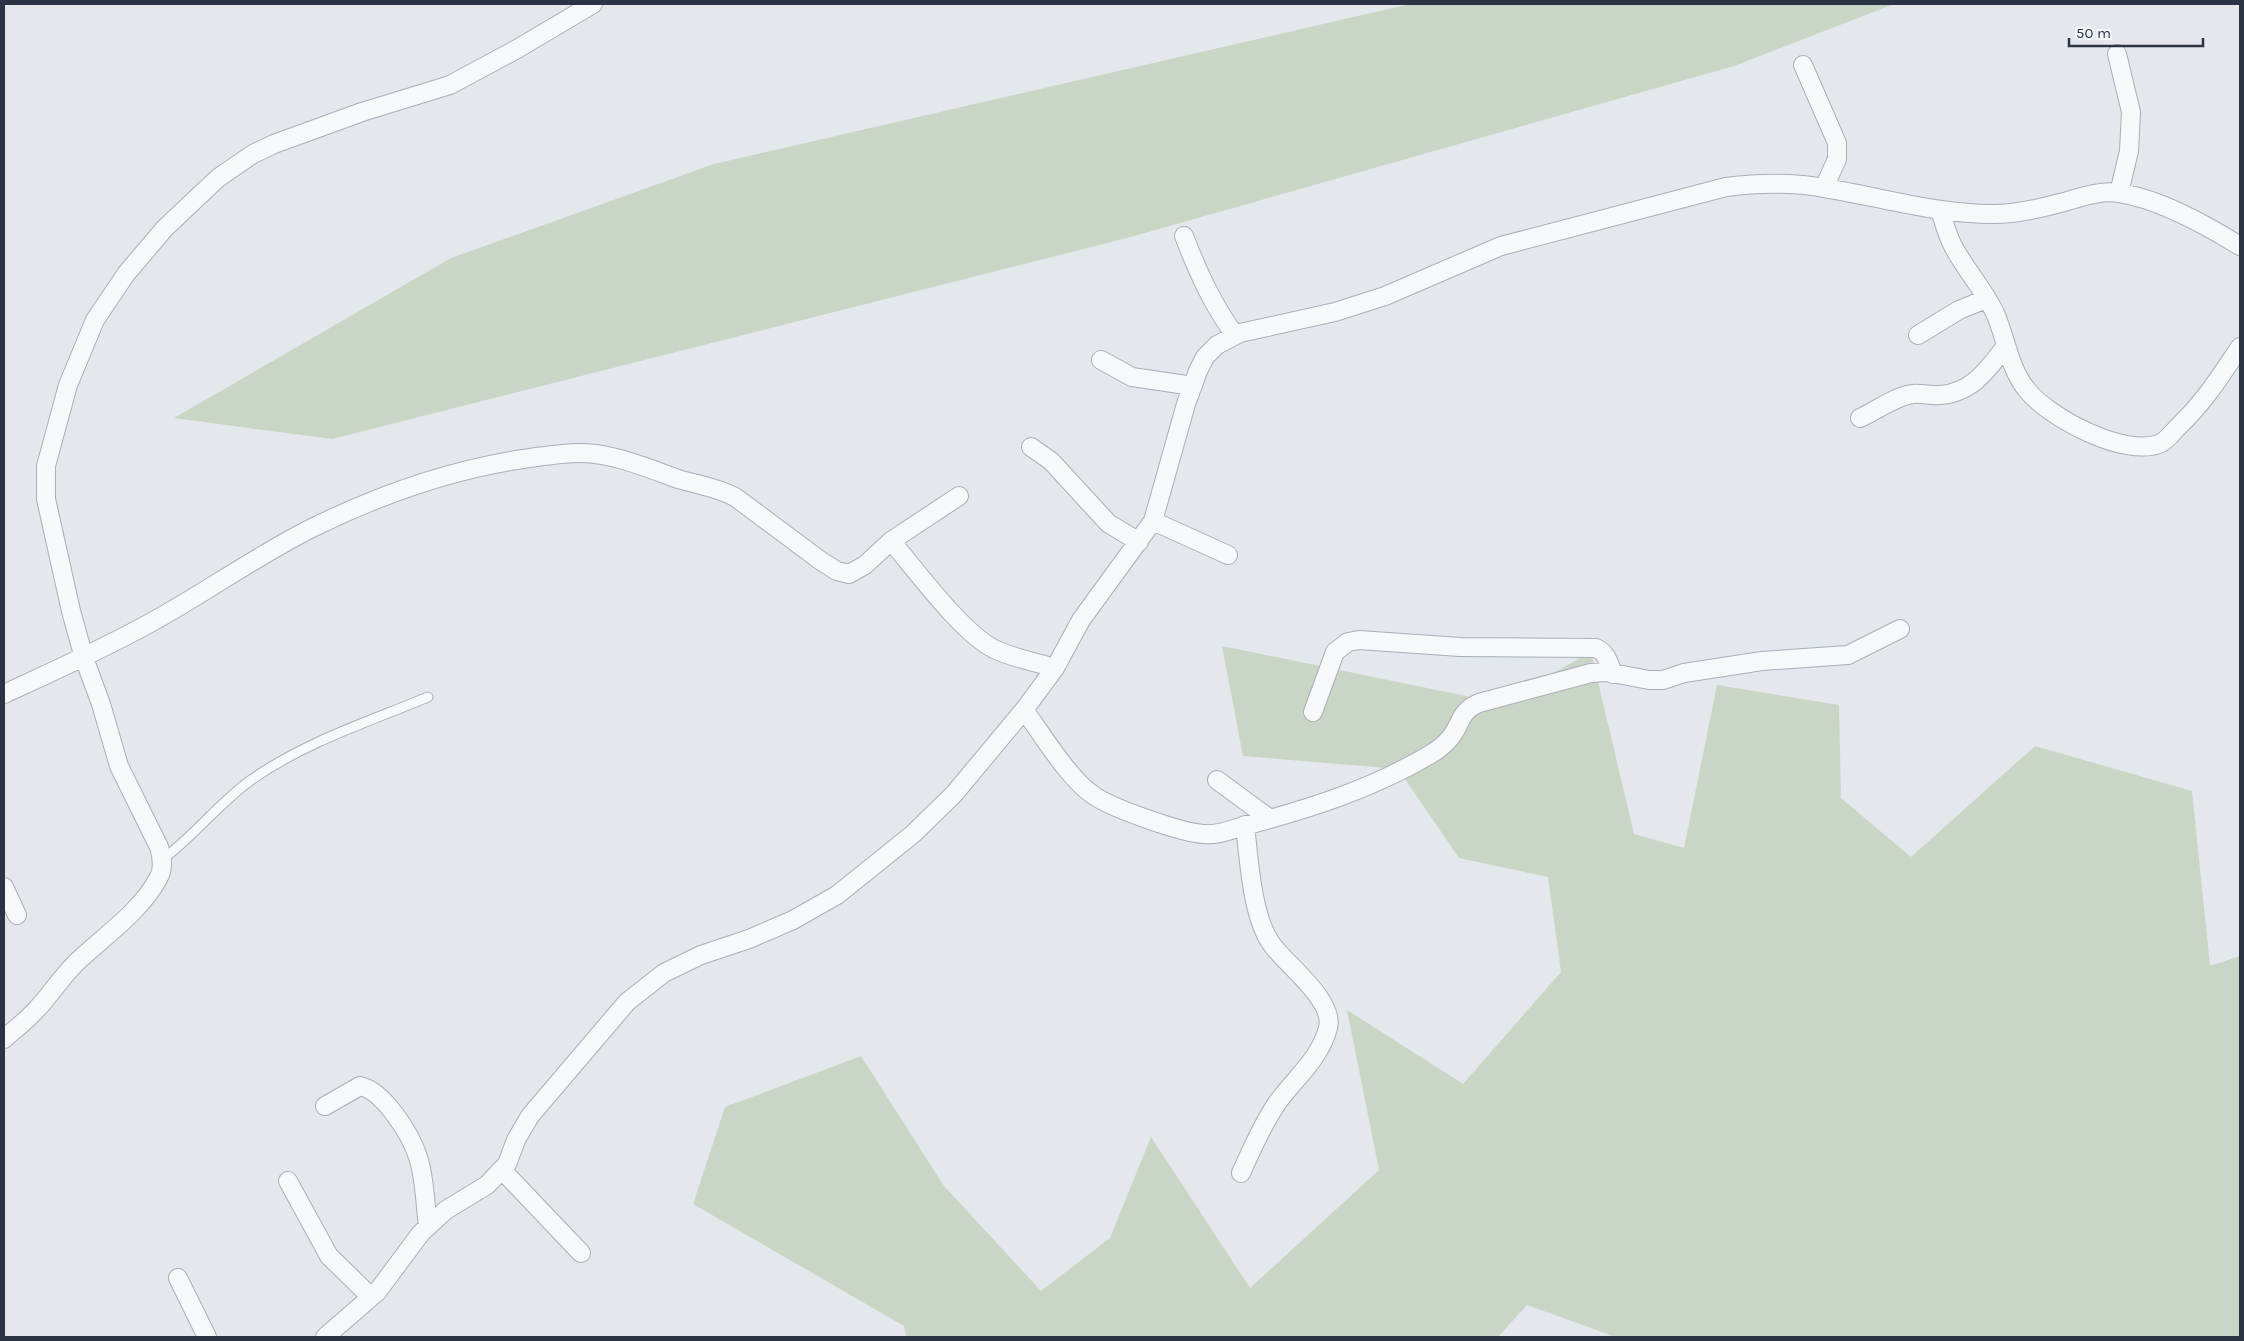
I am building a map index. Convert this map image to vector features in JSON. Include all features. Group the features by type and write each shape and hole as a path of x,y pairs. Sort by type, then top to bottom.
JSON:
{"street":[{"path":"4,1039 36,1011 80,959 133,910 160,876 163,859 159,847 119,766 101,704 84,658 57,557 46,499 46,466 68,385 79,355 104,304 126,274 165,228 203,190 253,154 274,144 362,112 450,85 510,54 593,4"},
{"path":"2117,54 2131,112 2129,151 2119,193"},
{"path":"1803,65 1837,144 1837,159 1824,188"},
{"path":"325,1337 371,1298 428,1226 446,1210 487,1185 502,1170 530,1116 627,1002 664,973 701,955 749,939 793,920 837,895 913,834 947,801 1024,710 1056,668 1081,620 1153,521 1193,386 1205,357 1217,345 1235,335 1335,312 1385,296 1501,246 1726,187 1756,183 1795,184 1940,210 1992,214 2016,213 2096,193 2119,193 2141,198 2169,209 2217,232 2240,246"},
{"path":"1940,210 1952,244 1994,313 2006,346 2026,389 2038,403 2092,433 2126,446 2142,448 2162,442 2198,408 2217,384 2240,347"},
{"path":"1184,236 1198,275 1211,299 1235,335"},
{"path":"1918,335 1958,310 1986,299"},
{"path":"1860,418 1913,394 1941,395 1967,388 1981,378 2006,346"},
{"path":"1101,360 1132,377 1193,386"},
{"path":"1031,447 1051,461 1077,492 1108,523 1139,542"},
{"path":"4,694 84,658 210,589 311,528 400,489 456,472 533,458 583,453 600,455 682,480 721,489 735,497 821,561 837,571 849,574 865,565 891,541 959,496"},
{"path":"1153,521 1228,555"},
{"path":"891,541 970,631 993,648 1014,657 1056,668"},
{"path":"1024,710 1072,773 1089,792 1101,800 1134,814 1205,835 1221,833 1348,795 1425,758 1451,736 1465,711 1471,706 1591,673 1663,680 1684,673 1762,660 1848,655 1900,629"},
{"path":"1313,712 1335,652 1348,642 1359,640 1460,647 1596,648 1602,650 1608,658 1613,674"},
{"path":"1217,780 1270,819"},
{"path":"1241,1173 1262,1125 1288,1087 1317,1056 1328,1027 1329,1016 1306,982 1267,938 1253,892 1245,825"},
{"path":"4,887 17,915"},
{"path":"325,1106 360,1086 368,1088 376,1094 390,1110 412,1142 418,1158 428,1226"},
{"path":"502,1170 581,1253"},
{"path":"288,1181 329,1256 371,1298"},
{"path":"178,1278 207,1337"}],"lane":[{"path":"163,859 186,842 231,796 295,752 428,697"}],"green space":[{"path":"1410,4 1894,4 1734,66 1127,238 332,439 174,418 451,258 714,164"},
{"path":"1222,646 1500,703 1591,652 1634,834 1684,848 1717,685 1839,705 1841,798 1911,857 2035,746 2192,791 2210,966 2240,956 2240,1337 1616,1337 1527,1305 1498,1337 906,1337 904,1326 693,1204 725,1107 861,1056 944,1186 1041,1291 1110,1238 1151,1137 1250,1288 1379,1170 1347,1010 1463,1084 1561,972 1548,877 1459,858 1398,769 1243,756"}]}
